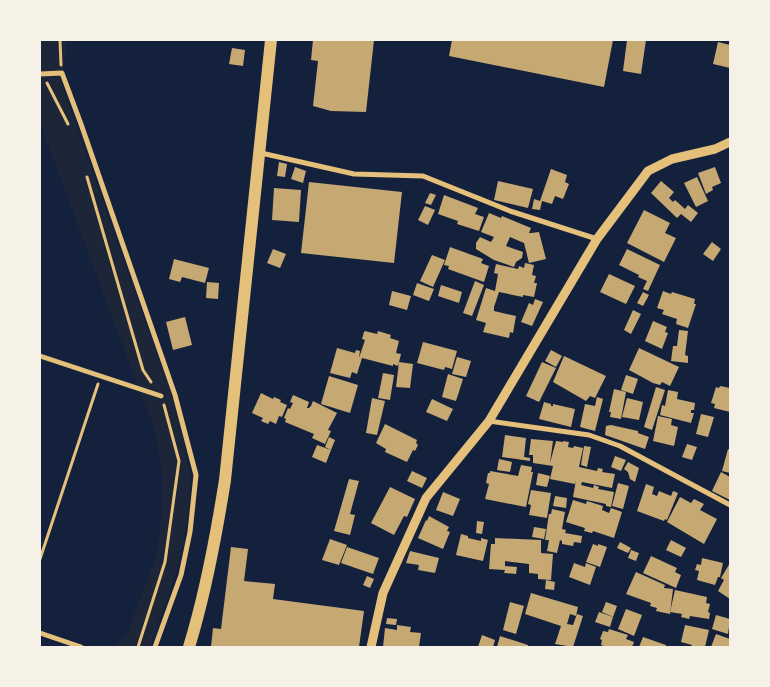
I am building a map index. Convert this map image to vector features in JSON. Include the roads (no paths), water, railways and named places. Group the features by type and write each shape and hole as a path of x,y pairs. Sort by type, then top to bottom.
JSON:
{"main road":[{"path":"189,647 201,607 214,551 225,480 270,40"}],"street":[{"path":"41,74 62,73 175,396 196,475 190,532 181,575 155,647"},
{"path":"371,647 383,594 426,498 489,421 597,239 648,171 672,159 714,149 730,142"},
{"path":"259,152 354,174 424,176 510,211 597,239"},
{"path":"40,356 161,396"},
{"path":"489,421 589,435 620,446 730,505"},
{"path":"40,634 81,647"}]}
